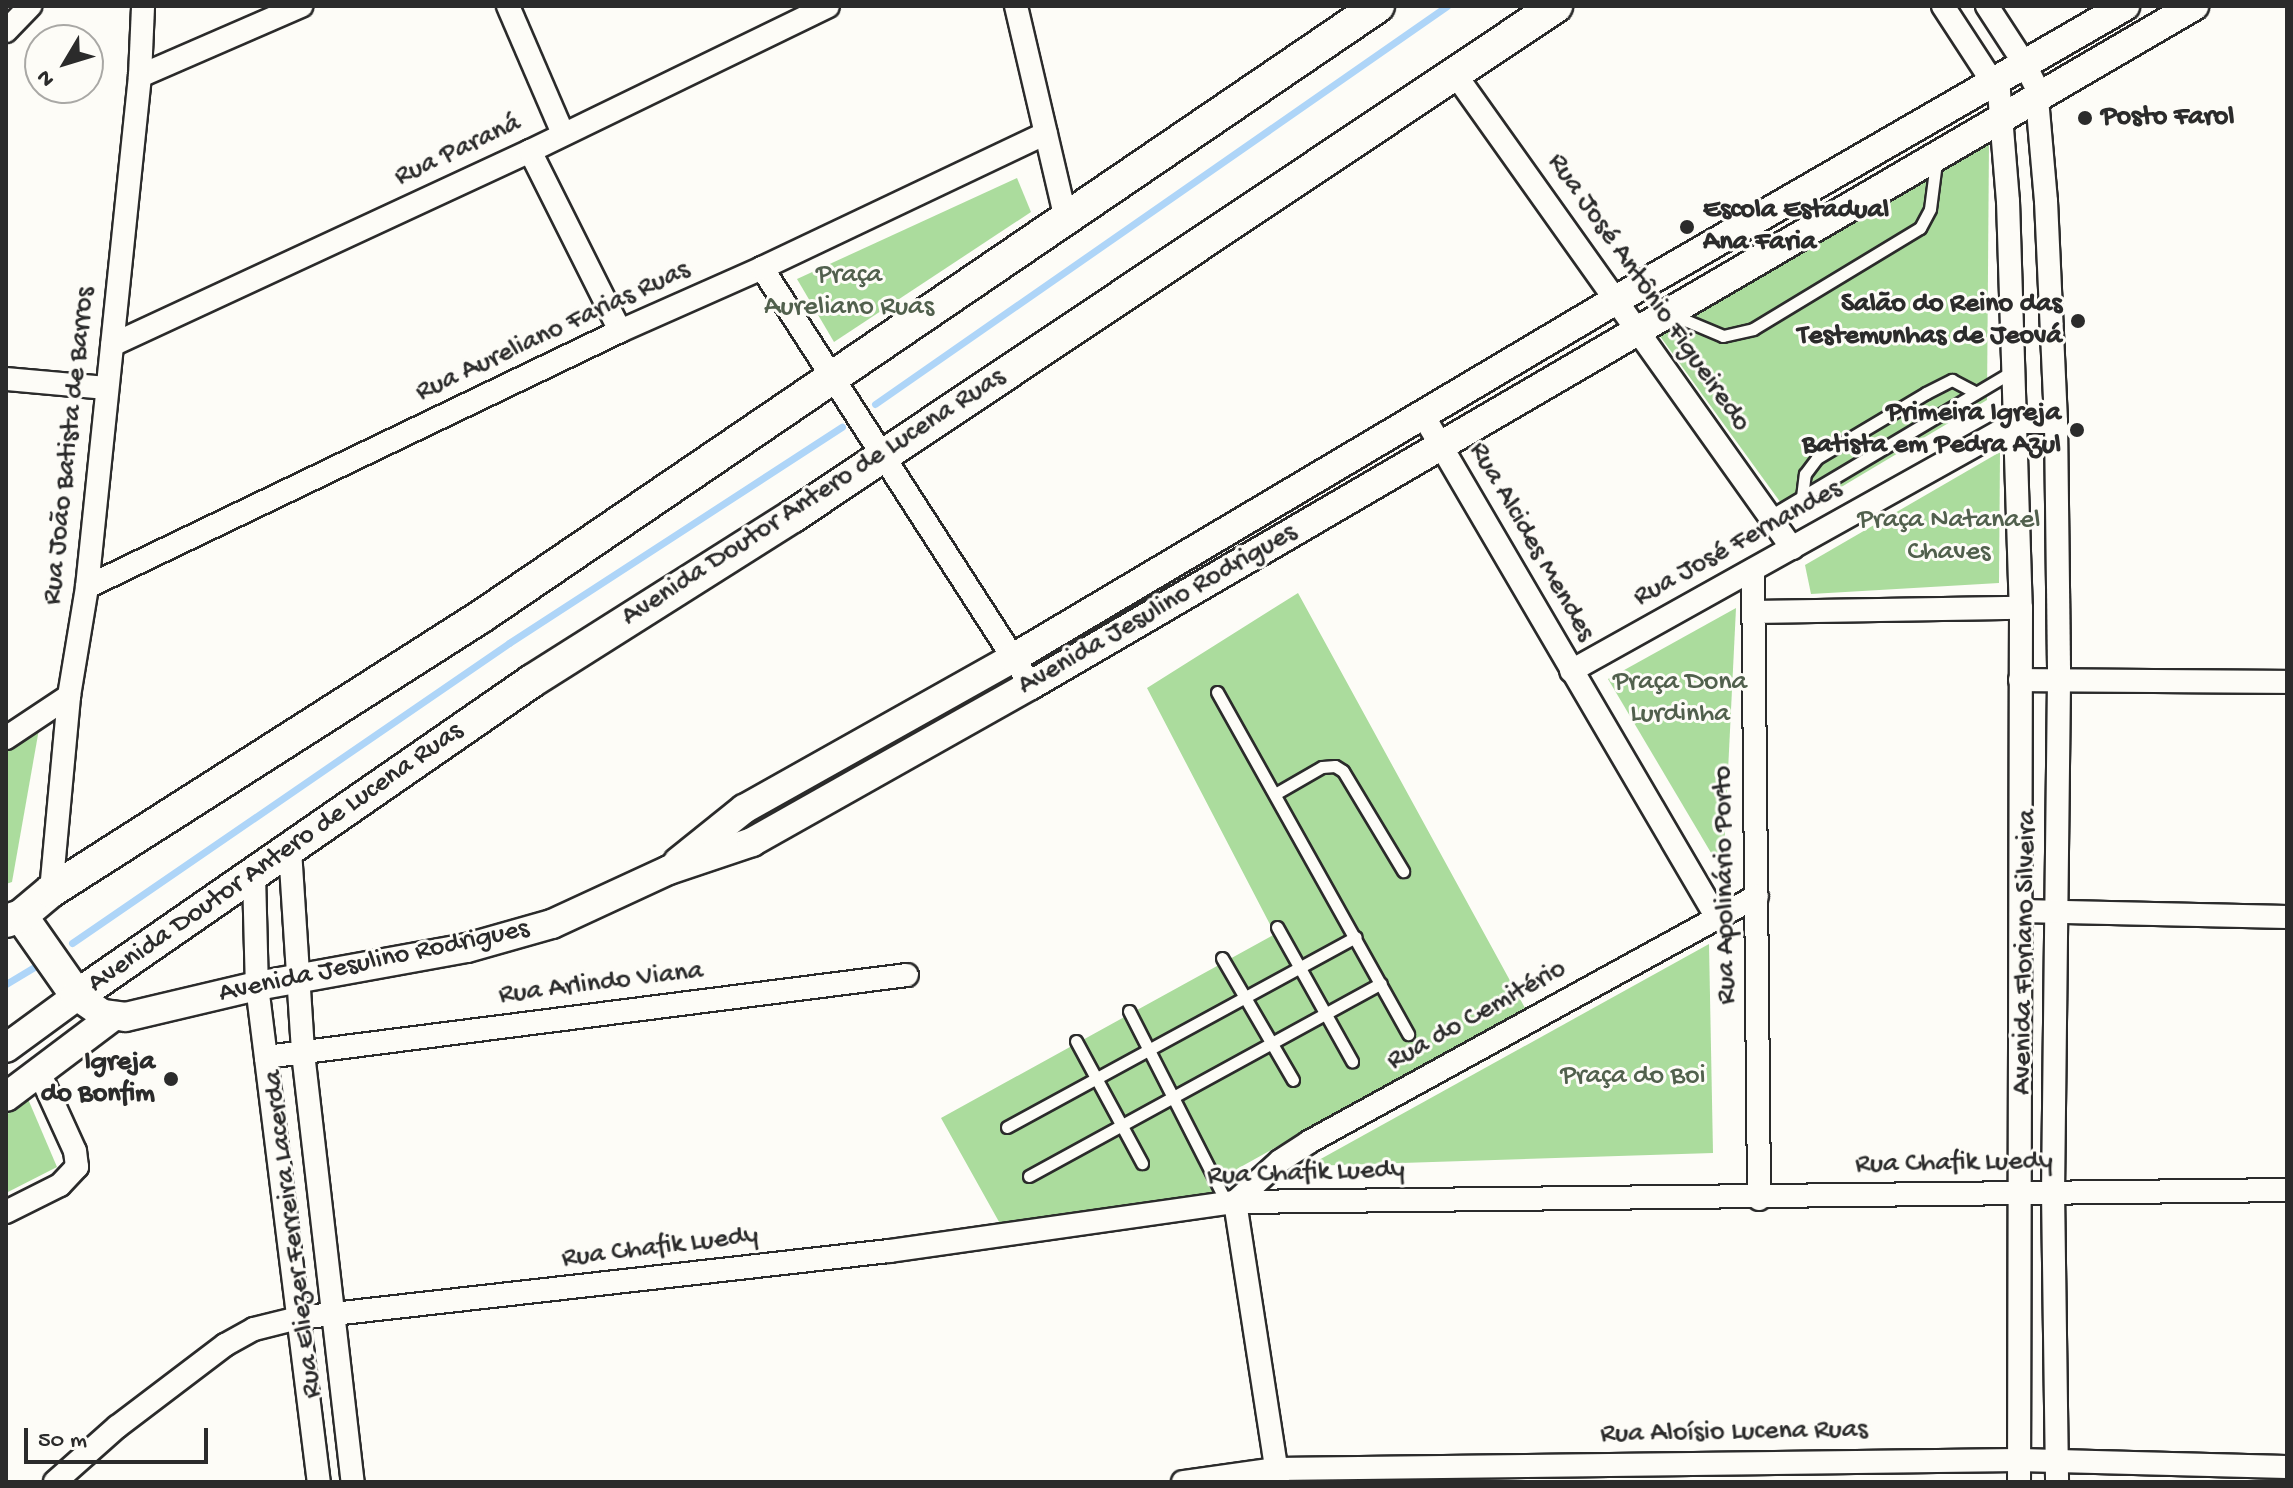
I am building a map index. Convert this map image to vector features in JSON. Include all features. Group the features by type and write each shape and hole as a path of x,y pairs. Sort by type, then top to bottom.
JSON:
{"main road":[{"path":"77,996 10,920 482,616 1378,6"},
{"name":"Avenida Doutor Antero de Lucena Ruas","path":"77,996 532,681 883,454 1556,6"}],"street":[{"path":"6,31 30,6"},
{"name":"Rua João Batista de Barros","path":"51,891 69,696 87,587 140,76 143,6"},
{"path":"140,76 301,6"},
{"path":"508,6 563,134"},
{"name":"Rua Paraná","path":"112,345 530,151 828,6"},
{"path":"1016,6 1066,219"},
{"path":"1943,6 1993,81"},
{"name":"Avenida Floriano Silveira","path":"1987,6 2024,63 2038,98 2046,201 2056,422 2059,681 2053,1191 2057,1472"},
{"path":"1616,300 2125,6"},
{"path":"1638,332 2194,6"},
{"name":"Rua José Antônio Figueiredo","path":"1455,74 1792,548"},
{"name":"Avenida Floriano Silveira","path":"1993,81 1999,92 2008,201 2021,608 2019,1471"},
{"name":"Rua Aureliano Farias Ruas","path":"87,587 620,331 762,268 1046,133"},
{"path":"530,151 620,331"},
{"path":"2008,201 2046,201"},
{"path":"762,268 1031,685"},
{"name":"Avenida Jesulino Rodrigues","path":"669,870 744,809 1013,658 1616,300"},
{"name":"Avenida Jesulino Rodrigues","path":"112,1017 257,986 425,957 514,936 579,913 669,870 752,842 1031,685 1440,444 1638,332"},
{"path":"6,379 107,388"},
{"name":"Rua Alcides Mendes","path":"1423,415 1717,918"},
{"path":"2017,422 2056,422"},
{"name":"Rua José Fernandes","path":"1571,671 2017,422"},
{"name":"Rua Apolinário Porto","path":"1753,570 1759,1199"},
{"path":"1753,612 2021,608"},
{"path":"2020,680 2287,682"},
{"path":"6,738 69,696"},
{"name":"Rua Eliezer Ferreira Lacerda","path":"290,850 303,1053 353,1482"},
{"name":"Rua Eliezer Ferreira Lacerda","path":"254,875 257,986 319,1482"},
{"name":"Rua do Cemitério","path":"1231,1202 1280,1161 1309,1142 1757,896"},
{"path":"2021,911 2287,917"},
{"name":"Rua Arlindo Viana","path":"266,1057 907,975"},
{"path":"6,1048 77,996 89,1007 112,1017 6,1097"},
{"path":"6,1212 60,1185 77,1167 75,1151 39,1072"},
{"name":"Rua Chafik Luedy","path":"55,1482 117,1427 225,1345 254,1329 298,1318 334,1317 889,1251 1231,1202 1759,1199 2019,1191 2287,1190"},
{"path":"1231,1202 1277,1476"},
{"name":"Rua Aloísio Lucena Ruas","path":"1183,1482 1277,1476 2057,1472 2287,1467"}],"lane":[{"path":"1668,313 1723,336 1753,329 1920,228 1930,209 1936,156"},
{"path":"1770,516 2015,370"},
{"path":"1802,497 1805,474 1817,458 1952,380 1976,393"},
{"path":"1217,692 1408,1034"},
{"path":"1275,794 1322,767 1335,766 1343,771 1403,871"},
{"path":"1277,927 1352,1061"},
{"path":"1007,1127 1356,937"},
{"path":"1222,958 1293,1080"},
{"path":"1029,1176 1381,983"},
{"path":"1129,1011 1231,1202"},
{"path":"1076,1041 1142,1163"}],"green space":[{"name":"Praça Natanael Chaves","path":"1989,141 1987,400 1791,517 1657,332"},
{"name":"Praça Aureliano Ruas","path":"1017,178 1031,212 834,342 797,279"},
{"name":"Praça Natanael Chaves","path":"2000,452 1999,583 1811,594 1805,565"},
{"path":"1298,593 1525,1008 1237,1169 1209,1203 1003,1229 941,1118 1275,934 1147,688"},
{"name":"Praça Dona Lurdinha","path":"1736,608 1723,873 1608,679"},
{"path":"39,729 12,882 6,884 6,748"},
{"name":"Praça do Boi","path":"1709,944 1713,1153 1308,1166"},
{"path":"28,1099 57,1167 6,1193 6,1115"}],"waterway":[{"path":"875,404 1447,6"},
{"path":"72,943 509,643 842,427"},
{"path":"6,984 34,967"}],"place":[{"name":"Posto Farol","path":"2085,118"},
{"name":"Escola Estadual Ana Faria","path":"1687,227"},
{"name":"Salão do Reino das Testemunhas de Jeová","path":"2078,321"},
{"name":"Primeira Igreja Batista em Pedra Azul","path":"2077,430"},
{"name":"Igreja do Bonfim","path":"171,1079"}]}
